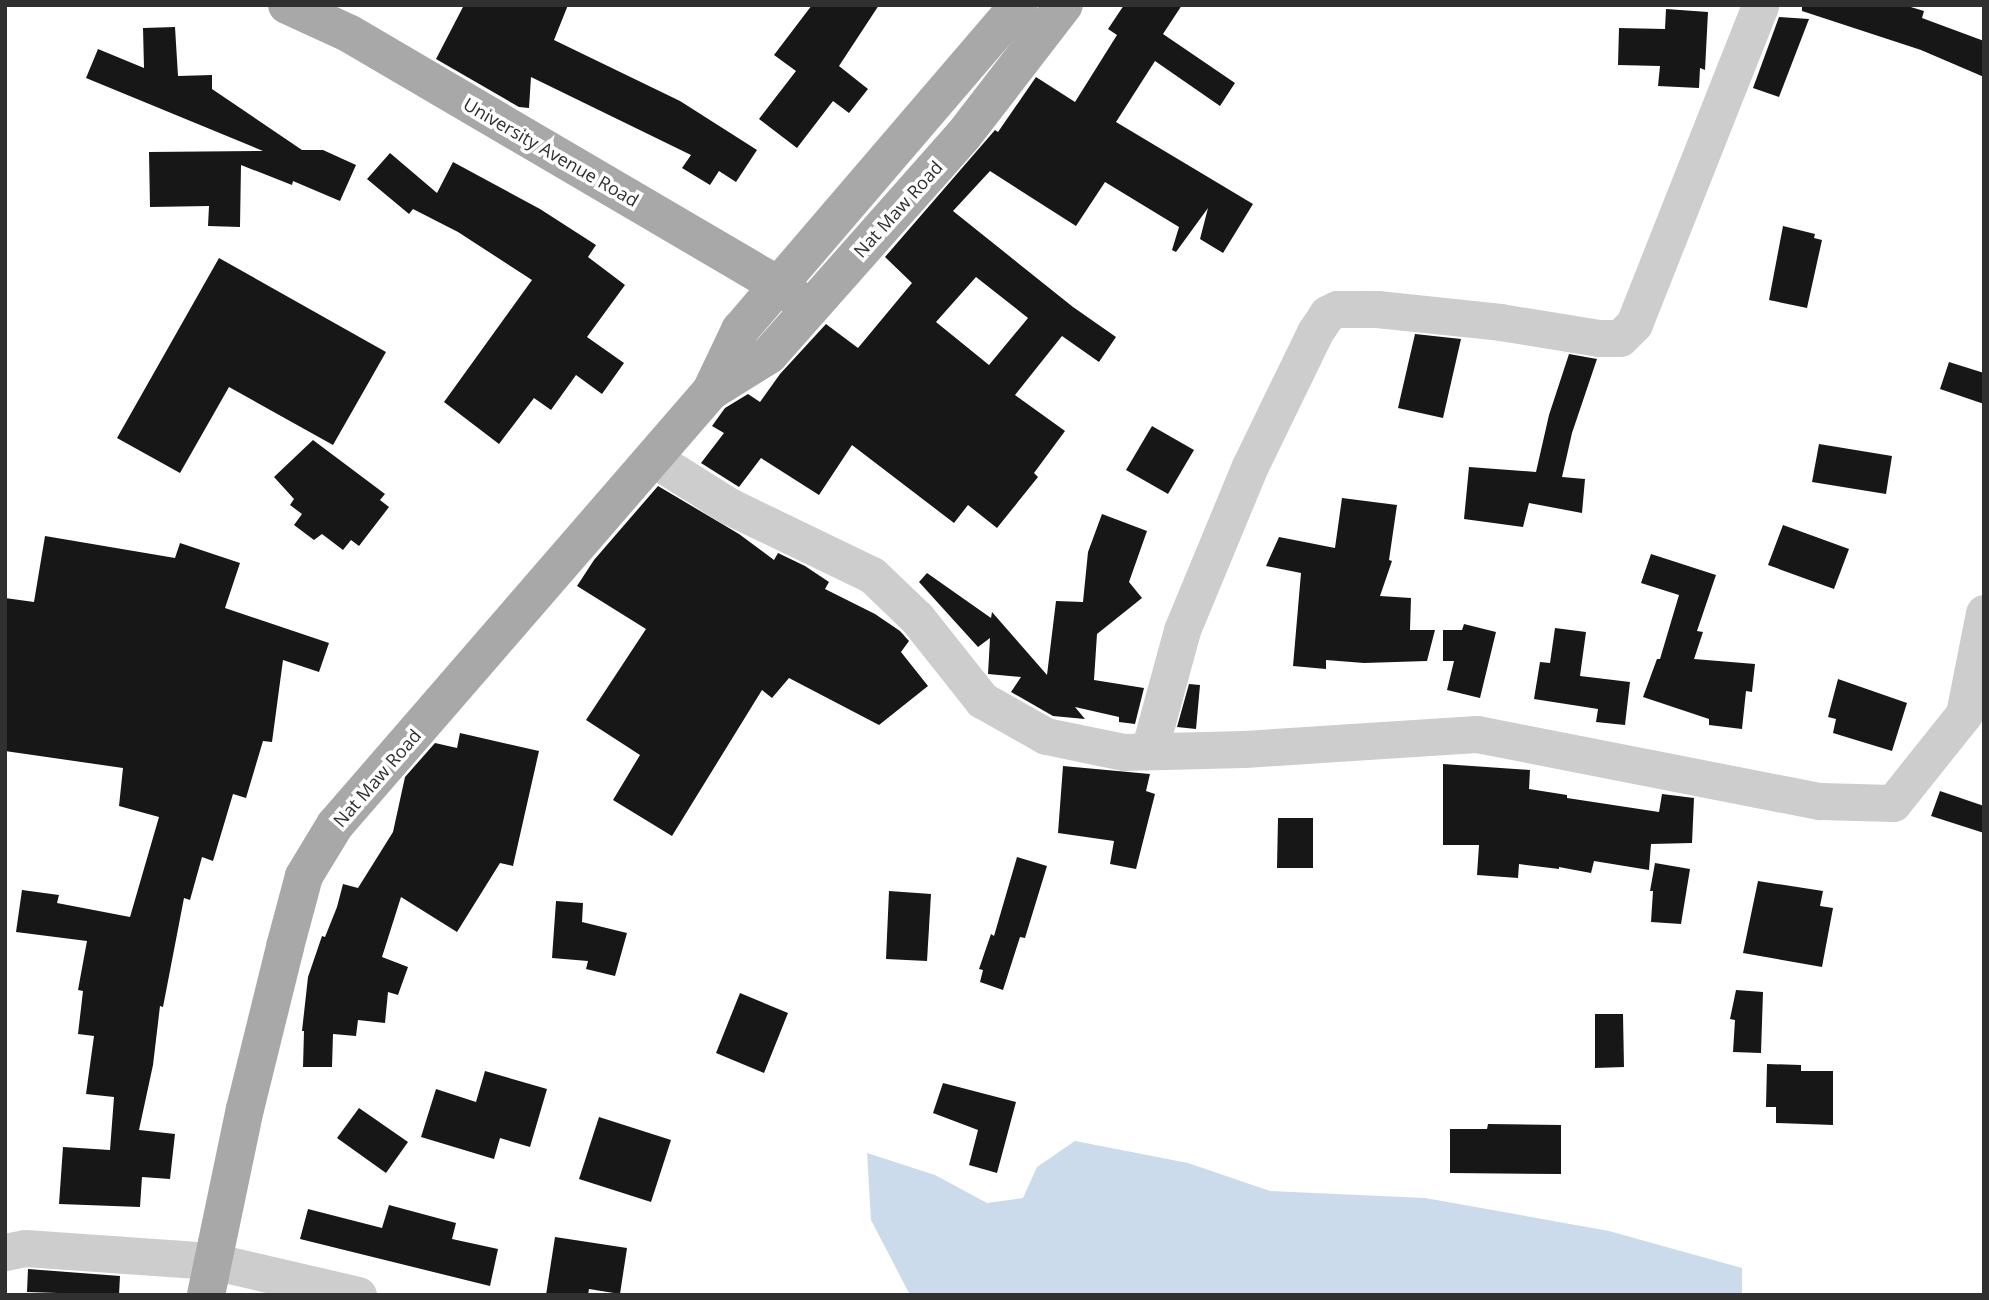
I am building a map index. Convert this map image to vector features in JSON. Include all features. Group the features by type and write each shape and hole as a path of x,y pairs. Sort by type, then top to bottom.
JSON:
{"main road":[{"name":"University Avenue Road","path":"287,5 349,34 778,285 810,308"},
{"name":"Nat Maw Road","path":"209,1278 248,1096 304,876 335,825 711,391 740,330 1019,5"},
{"name":"Nat Maw Road","path":"711,391 769,355 963,136 1064,5"}],"street":[{"path":"1149,751 1182,630 1250,466 1315,332 1327,314 1337,309 1377,309 1500,322 1599,338 1620,338 1634,324 1760,5"},
{"path":"654,459 729,506 872,575 917,618 982,700 1046,736 1124,752 1244,749 1478,734 1820,801 1893,803 1964,714 1984,612"},
{"path":"5,1252 25,1248 209,1278 358,1295"}],"water":[{"path":"1075,1141 1188,1163 1270,1191 1425,1198 1609,1231 1742,1268 1742,1295 910,1295 871,1220 867,1153 935,1175 987,1203 1023,1198 1037,1167"}],"building":[{"path":"464,5 568,5 554,40 680,101 757,150 736,182 719,171 710,185 682,168 691,155 531,77 529,108 519,107 436,59"},
{"path":"812,5 879,5 839,66 868,89 849,113 833,101 797,148 759,119 796,71 774,55"},
{"path":"1124,5 1182,5 1163,34 1235,83 1220,106 1155,61 1116,122 1253,204 1223,253 1200,239 1208,208 1176,252 1172,250 1179,227 1105,182 1076,226 990,171 953,211 1073,307 1116,337 1099,362 1062,336 1015,395 1065,431 1034,473 1038,477 997,528 968,505 954,523 852,445 819,495 761,458 739,487 701,463 724,433 712,426 725,408 748,394 760,402 780,374 826,324 858,348 912,283 885,257 995,130 998,132 1036,77 1075,102 1117,35 1108,29","holes":["976,277 1028,318 989,365 936,322"]},
{"path":"1802,5 1904,5 1924,11 1922,18 1984,41 1984,77 1921,50 1802,11"},
{"path":"1666,9 1708,12 1705,70 1700,68 1699,88 1658,86 1660,66 1618,65 1619,28 1665,29"},
{"path":"1779,17 1809,19 1779,97 1753,88"},
{"path":"175,27 178,76 212,75 212,89 302,150 323,150 356,165 340,201 293,181 292,185 241,165 240,227 208,226 209,206 150,207 149,152 263,151 86,78 98,49 144,68 143,28"},
{"path":"390,153 437,193 453,162 540,209 596,245 588,257 625,285 587,337 624,363 602,394 576,375 551,410 534,398 499,444 444,402 532,280 458,232 413,209 409,214 367,179"},
{"path":"1783,226 1815,234 1814,238 1822,240 1807,308 1769,300"},
{"path":"219,258 386,352 333,445 229,387 180,473 117,438"},
{"path":"1415,334 1461,339 1443,418 1398,408"},
{"path":"1569,354 1597,359 1572,433 1562,477 1585,479 1582,513 1529,503 1523,527 1464,519 1469,467 1536,472 1549,415"},
{"path":"1949,362 1984,373 1984,404 1940,389"},
{"path":"1152,426 1194,450 1168,494 1126,470"},
{"path":"313,440 385,494 380,500 389,507 359,546 351,540 343,550 322,534 314,540 294,525 302,514 290,505 294,499 274,477"},
{"path":"1819,444 1892,456 1886,494 1812,482"},
{"path":"658,486 739,534 774,560 778,553 805,566 829,582 825,589 875,614 900,631 909,641 901,652 928,686 879,725 789,678 772,698 762,690 672,836 613,800 640,755 586,720 646,629 577,586 594,560"},
{"path":"1342,498 1397,505 1389,560 1392,561 1380,596 1411,598 1410,630 1435,630 1427,661 1364,663 1326,660 1326,669 1293,666 1301,573 1266,566 1279,537 1335,548"},
{"path":"1102,514 1147,531 1129,582 1142,598 1097,634 1094,680 1144,688 1135,724 1119,722 1119,717 1075,707 1085,719 1053,716 1011,692 1021,677 988,674 990,638 978,647 919,582 927,573 991,618 992,612 1047,675 1056,601 1083,602 1088,552"},
{"path":"1783,525 1849,549 1834,589 1768,565"},
{"path":"45,536 175,558 180,543 240,563 225,608 329,643 319,672 283,660 272,742 263,741 246,798 233,794 213,861 202,857 190,900 184,898 163,1007 160,1006 153,1065 139,1130 175,1134 170,1179 142,1177 140,1207 59,1204 63,1147 110,1150 114,1097 86,1094 94,1036 78,1034 83,991 78,990 87,941 16,932 22,890 59,895 57,903 130,917 159,817 119,806 123,768 5,751 5,598 34,602"},
{"path":"1651,554 1716,575 1697,631 1703,632 1694,659 1755,664 1752,692 1746,691 1742,729 1709,725 1709,719 1643,697 1657,659 1660,659 1679,595 1641,583"},
{"path":"1464,624 1496,632 1480,698 1447,690 1454,661 1443,661 1443,630 1462,630"},
{"path":"1555,628 1586,632 1580,676 1630,682 1625,725 1596,722 1598,709 1534,699 1540,662 1550,663"},
{"path":"1838,679 1907,703 1892,751 1833,733 1836,719 1828,717"},
{"path":"1189,684 1200,685 1196,729 1177,727"},
{"path":"460,733 539,751 513,866 500,863 457,932 401,897 382,957 408,967 398,995 388,992 385,1023 358,1020 356,1036 333,1034 332,1067 303,1067 302,1031 308,977 322,936 325,937 337,907 343,884 358,888 393,832 405,777 435,743 457,748"},
{"path":"1443,764 1530,770 1529,789 1567,795 1567,798 1659,812 1662,794 1694,798 1692,843 1651,844 1649,870 1594,861 1591,873 1519,864 1518,878 1477,875 1479,845 1443,845"},
{"path":"1063,766 1150,774 1146,791 1155,794 1136,869 1110,864 1114,841 1058,833"},
{"path":"1940,791 1984,806 1984,833 1931,816"},
{"path":"1278,818 1313,818 1313,868 1277,868"},
{"path":"1017,857 1047,866 1025,938 1020,937 1003,990 980,982 983,970 979,969 991,934 994,936"},
{"path":"1655,863 1690,869 1681,924 1651,922 1653,891 1650,891"},
{"path":"1758,881 1823,891 1820,906 1833,908 1822,967 1743,953"},
{"path":"889,891 931,894 927,961 886,959"},
{"path":"556,901 583,903 582,922 627,933 615,976 586,969 588,961 552,958"},
{"path":"1736,990 1763,992 1761,1053 1733,1052 1735,1020 1730,1019"},
{"path":"740,993 788,1013 764,1073 716,1053"},
{"path":"1595,1014 1623,1014 1624,1067 1595,1068"},
{"path":"1767,1064 1801,1065 1801,1071 1833,1071 1833,1125 1776,1123 1776,1107 1766,1107"},
{"path":"485,1071 547,1089 530,1147 500,1138 494,1159 421,1137 436,1089 476,1102"},
{"path":"943,1083 1016,1102 997,1173 969,1165 978,1130 933,1113"},
{"path":"359,1108 408,1142 386,1173 337,1138"},
{"path":"599,1117 671,1140 651,1202 579,1179"},
{"path":"1488,1124 1561,1125 1561,1174 1450,1173 1450,1129 1487,1129"},
{"path":"389,1205 456,1223 452,1239 498,1249 490,1286 300,1239 308,1209 382,1228"},
{"path":"555,1237 627,1248 620,1294 589,1289 588,1295 546,1295"},
{"path":"28,1269 120,1276 119,1295 27,1292"}]}
